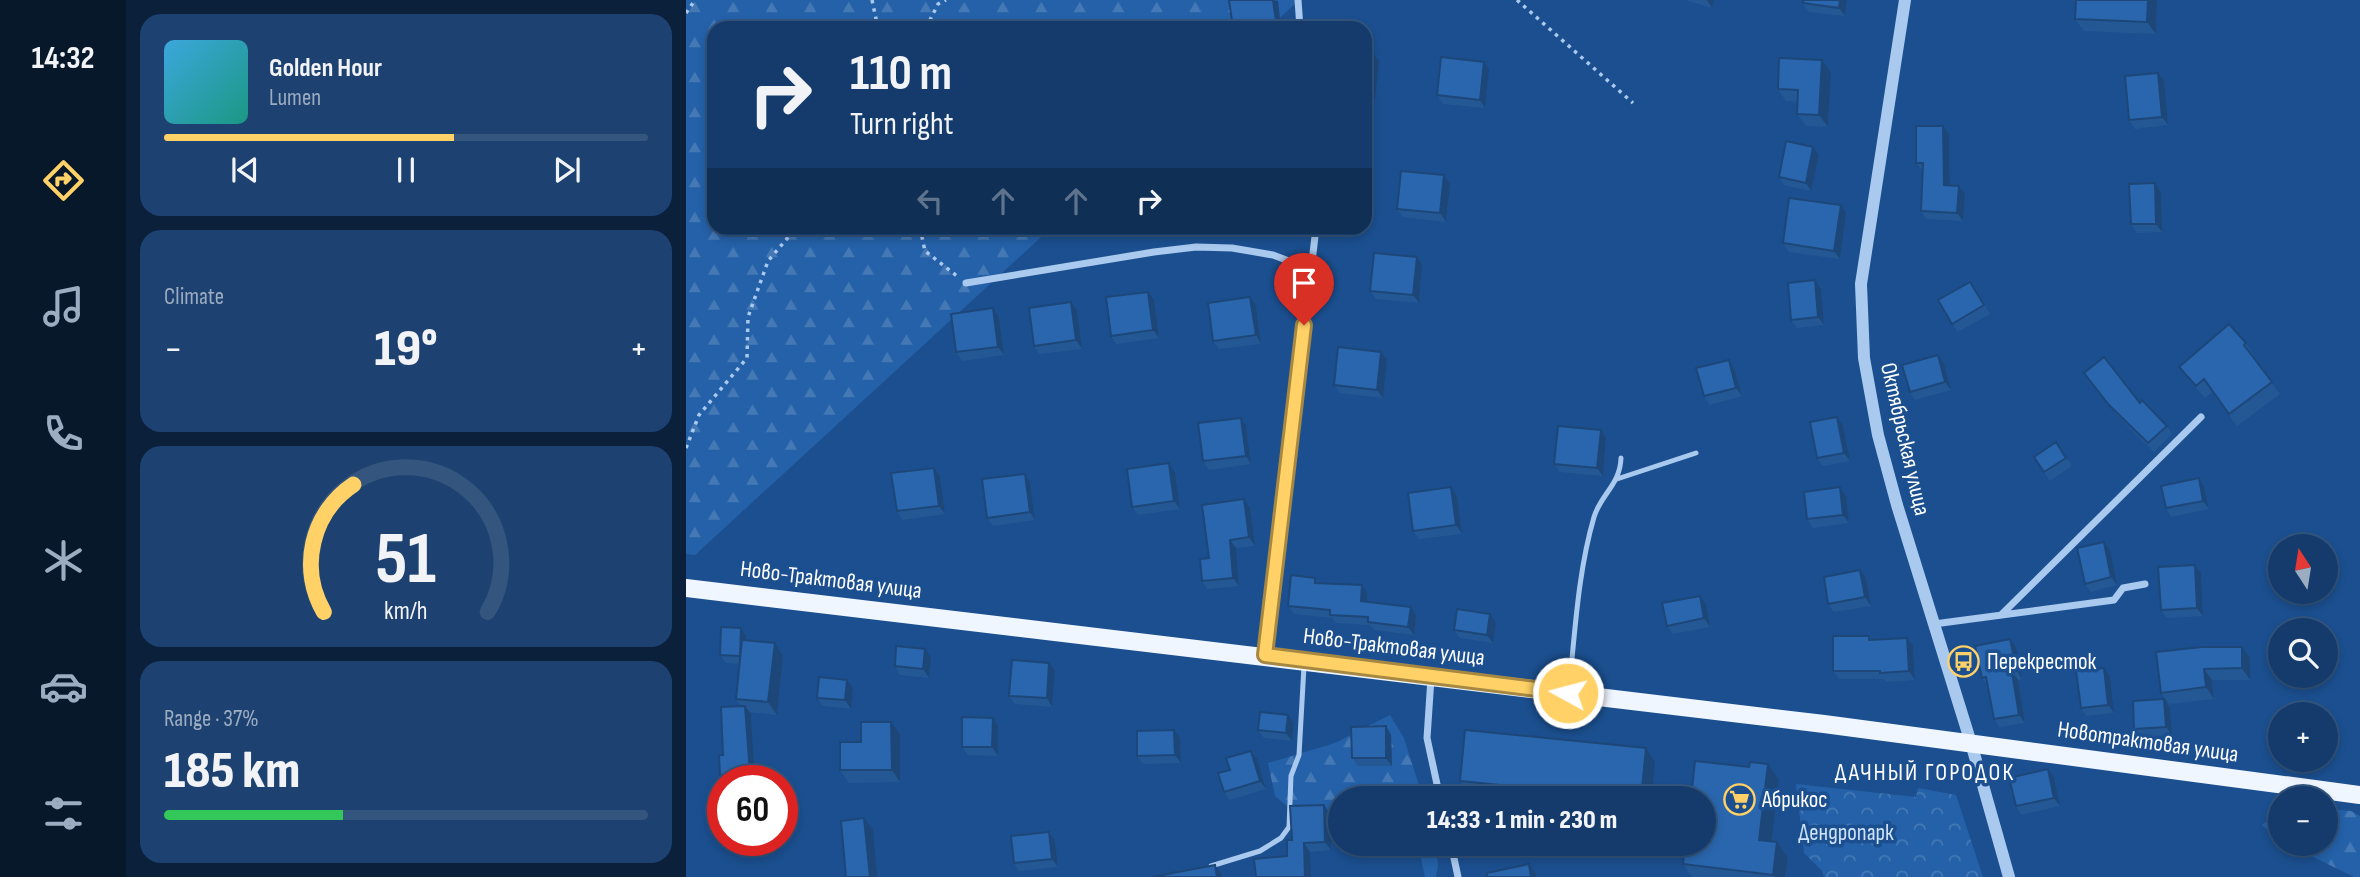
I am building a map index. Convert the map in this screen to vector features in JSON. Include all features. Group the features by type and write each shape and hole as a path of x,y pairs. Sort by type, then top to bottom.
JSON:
{"main road":[{"name":"Ново-Трактовая улица","path":"686,588 1265,655 1971,743"},
{"name":"Новотрактовая улица","path":"1971,743 2360,795"}],"street":[{"path":"1298,0 1300,21"},
{"name":"Октябрьская улица","path":"1905,0 1861,284 1864,358 1878,435 2009,877"},
{"path":"1265,655 1315,235"},
{"path":"966,283 1196,247 1232,248 1273,255 1310,270"},
{"path":"2001,615 2201,417"},
{"path":"1934,624 2114,600 2123,588 2145,584"},
{"path":"1432,676 1427,738 1437,786"},
{"path":"1454,856 1458,877"}],"lane":[{"path":"1617,479 1696,453"},
{"path":"1568,693 1586,552 1595,513 1617,479 1620,458"},
{"path":"1210,867 1259,851 1281,838 1289,827 1291,776 1298,755 1305,660"}],"path":[{"path":"686,13 695,0"},
{"path":"872,0 876,21"},
{"path":"930,21 938,4 946,0"},
{"path":"1517,0 1633,103"},
{"path":"686,448 699,415 747,358 748,317 768,261 790,235"},
{"path":"922,235 925,251 966,283"}],"green space":[{"path":"686,0 1299,0 1276,21 707,21 707,235 1043,235 695,555 686,554"},
{"path":"1390,715 1404,738 1419,786 1328,786 1328,812 1296,814 1275,796 1268,763 1335,743"},
{"name":"Дендропарк","path":"1796,784 1916,797 1918,788 1956,795 1983,877 1824,877 1822,871 1804,853"},
{"path":"2338,810 2351,811 2360,816 2360,877 2354,877 2311,856 2338,856"},
{"path":"1421,856 1437,856 1436,877 1425,877"}],"building":[{"path":"1229,0 1273,0 1276,21 1232,21"},
{"path":"1803,0 1840,0 1839,8 1803,3"},
{"path":"2076,0 2148,0 2147,22 2075,19"},
{"path":"1441,57 1484,62 1480,100 1437,95"},
{"path":"1779,58 1822,60 1819,115 1797,114 1798,90 1778,89"},
{"path":"2158,73 2162,117 2129,120 2125,76"},
{"path":"1916,126 1943,126 1944,185 1959,186 1957,213 1921,211 1923,163 1916,163"},
{"path":"1786,141 1813,147 1806,183 1779,177"},
{"path":"1401,171 1444,175 1440,213 1397,209"},
{"path":"2155,183 2156,224 2131,224 2129,184"},
{"path":"1789,198 1841,205 1834,251 1783,243"},
{"path":"1374,253 1417,257 1413,295 1370,291"},
{"path":"1815,280 1818,317 1791,320 1788,283"},
{"path":"1970,282 1984,305 1952,324 1938,300"},
{"path":"1148,292 1153,330 1111,336 1106,297"},
{"path":"1250,297 1256,335 1213,341 1208,303"},
{"path":"1071,302 1076,340 1034,346 1029,308"},
{"path":"993,308 998,347 956,352 951,314"},
{"path":"2229,324 2246,343 2244,345 2272,382 2229,414 2204,379 2196,386 2179,367"},
{"path":"1338,347 1381,352 1377,390 1334,385"},
{"path":"1938,355 1945,382 1910,392 1902,365"},
{"path":"2104,357 2140,403 2142,400 2167,426 2148,443 2109,405 2084,373"},
{"path":"1729,360 1736,388 1704,396 1696,368"},
{"path":"1837,417 1844,453 1817,458 1810,422"},
{"path":"1241,418 1246,456 1203,461 1198,423"},
{"path":"1558,426 1601,430 1597,468 1554,464"},
{"path":"2056,442 2066,458 2044,472 2034,457"},
{"path":"1169,463 1174,501 1132,507 1127,469"},
{"path":"934,468 939,506 897,511 891,473"},
{"path":"1025,474 1030,512 987,518 982,479"},
{"path":"2199,478 2203,501 2166,508 2161,486"},
{"path":"1451,487 1456,525 1413,531 1408,493"},
{"path":"1840,487 1843,515 1807,519 1804,492"},
{"path":"1244,499 1249,537 1230,540 1233,578 1202,581 1200,559 1209,558 1202,505"},
{"path":"2104,542 2111,577 2085,584 2077,548"},
{"path":"2195,565 2197,608 2161,610 2158,567"},
{"path":"1860,570 1865,597 1828,604 1824,577"},
{"path":"1291,575 1315,578 1315,583 1362,585 1361,601 1411,607 1408,627 1368,622 1368,617 1330,615 1330,610 1288,606"},
{"path":"1700,596 1704,618 1667,626 1662,603"},
{"path":"1457,609 1490,614 1487,635 1454,630"},
{"path":"721,627 741,628 740,656 720,655"},
{"path":"1833,636 1869,636 1869,640 1907,638 1909,671 1833,671"},
{"path":"2010,639 2017,671 2012,672 2019,715 1994,719 1986,677 1982,678 1975,646"},
{"path":"742,640 775,643 768,702 736,699"},
{"path":"896,646 925,649 923,669 895,666"},
{"path":"2202,647 2242,647 2242,668 2204,669 2206,687 2161,693 2156,652"},
{"path":"1012,660 1049,663 1047,698 1009,696"},
{"path":"2104,668 2108,705 2081,708 2076,671"},
{"path":"819,677 847,680 845,700 817,698"},
{"path":"2164,699 2166,727 2134,729 2133,701"},
{"path":"745,706 749,765 720,765 719,755 723,755 721,707"},
{"path":"1260,712 1288,715 1286,733 1258,730"},
{"path":"962,717 993,718 992,747 962,747"},
{"path":"861,722 891,722 892,770 840,770 840,742 861,742"},
{"path":"1386,726 1386,758 1352,758 1351,727"},
{"path":"1174,730 1175,755 1137,756 1137,731"},
{"path":"1465,730 1646,748 1642,786 1510,786 1460,781"},
{"path":"1251,751 1260,781 1224,792 1218,773 1230,770 1226,758"},
{"path":"1695,761 1749,767 1750,762 1768,764 1759,840 1777,842 1773,875 1683,864 1684,856 1716,856 1716,786 1692,786"},
{"path":"2048,769 2054,798 2016,806 2009,778"},
{"path":"1324,805 1325,842 1304,843 1305,877 1256,877 1254,859 1287,856 1287,840 1292,840 1290,806"},
{"path":"864,818 870,877 846,877 841,821"},
{"path":"1049,832 1052,859 1014,863 1011,836"},
{"path":"1529,864 1531,877 1487,877 1487,873"},
{"path":"1215,865 1217,877 1152,877"}],"place":[{"name":"Перекресток","path":"1964,662"},
{"name":"Абрикос","path":"1739,800"}],"district":[{"name":"ДАЧНЫЙ ГОРОДОК","path":"1925,772"}],"route":[{"path":"1304,325 1265,655 1568,693"}]}
